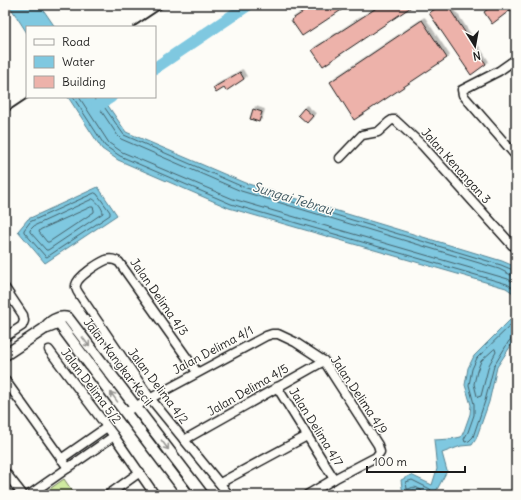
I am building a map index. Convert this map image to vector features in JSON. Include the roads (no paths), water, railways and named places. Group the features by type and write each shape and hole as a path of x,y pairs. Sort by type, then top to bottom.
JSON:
{"street":[{"path":"514,150 463,95 462,90 499,71 516,59"},
{"name":"Jalan Kenangan 3","path":"340,158 362,135 378,132 392,120 397,121 423,146 459,187 516,247"},
{"name":"Jalan Delima 4/3","path":"76,287 77,282 82,276 106,260 114,260 119,262 197,372"},
{"name":"Jalan Delima 4/2","path":"76,287 78,294 150,398 229,495"},
{"path":"5,288 23,315 24,321 22,326 5,337"},
{"name":"Jalan Kangkar Kecil","path":"44,329 47,325 59,317 70,320 203,495"},
{"name":"Jalan Kangkar Kecil","path":"44,329 57,324 60,325 188,495"},
{"path":"5,355 44,329"},
{"name":"Jalan Delima 4/1","path":"125,412 197,372 272,334"},
{"name":"Jalan Delima 4/9","path":"272,334 278,334 295,342 324,361 378,445 380,452 376,457 334,479"},
{"name":"Jalan Delima 5/2","path":"49,350 114,436 155,495"},
{"name":"Jalan Delima 4/5","path":"184,440 324,361"},
{"path":"5,380 68,468"},
{"name":"Jalan Delima 4/7","path":"277,387 334,479"},
{"path":"61,459 107,427"},
{"path":"29,495 114,436"},
{"path":"220,483 307,436"},
{"path":"5,472 23,495"},
{"path":"108,495 140,472"},
{"path":"307,495 334,479"}],"water":[{"path":"9,5 40,5 54,26 26,26 26,31"},
{"name":"Sungai Tebrau","path":"69,98 103,98 126,132 245,183 502,261 516,267 516,295 506,288 229,208 118,160 102,149"},
{"path":"98,187 117,215 45,263 18,231 28,219"},
{"path":"516,316 516,340 497,367 489,402 476,439 472,445 461,446 442,453 447,471 434,495 423,495 413,490 412,495 403,495 401,480 411,475 432,485 437,469 434,440 461,437 470,414 471,405 465,385 468,368 474,356 513,317"}],"waterway":[{"path":"156,67 248,5"},
{"path":"97,106 109,98"}],"railway":[{"path":"134,26 166,5"},
{"path":"5,113 28,98"}]}
